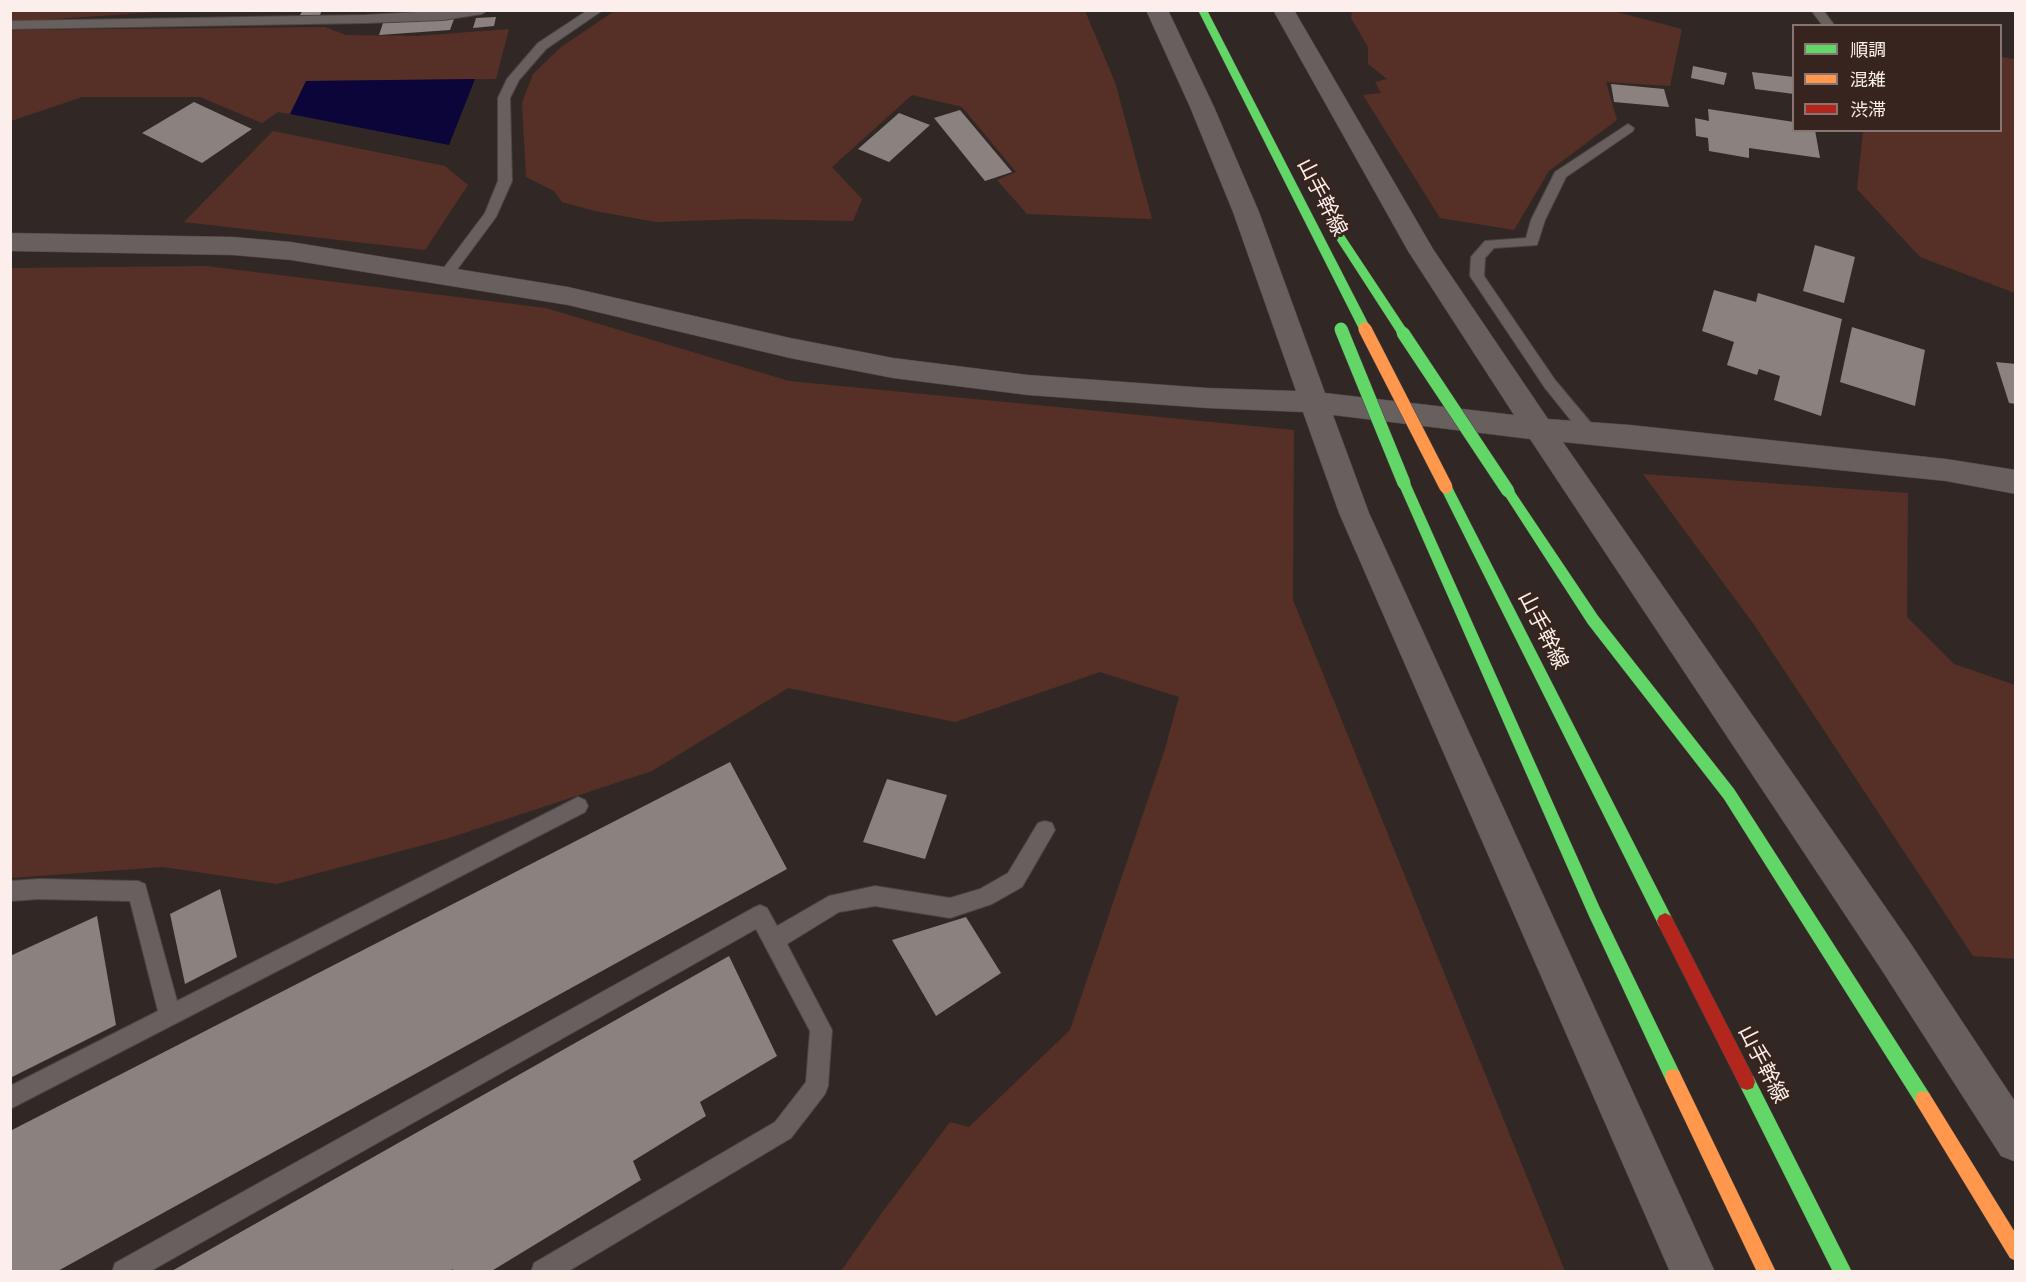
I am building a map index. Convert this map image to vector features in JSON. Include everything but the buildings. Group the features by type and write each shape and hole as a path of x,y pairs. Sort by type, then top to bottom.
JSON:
{"main road":[{"name":"山手幹線","path":"1202,10 1843,1272"},
{"path":"1235,76 1311,194"},
{"path":"1293,188 1326,285"},
{"path":"1330,223 1593,620 1729,794 1915,1085 2016,1252"},
{"path":"1339,323 1404,483 1594,911 1767,1272"}],"street":[{"path":"1157,10 1202,107 1246,212 1354,513 1694,1272"},
{"path":"1283,10 1421,251 1537,429 1898,958 2016,1142"},
{"path":"10,242 233,246 291,250 568,296 790,348 893,368 1028,385 1207,398 1313,402 1537,429 1630,436 1946,470 2016,482"}],"lane":[{"path":"10,25 366,19 443,16 482,10"},
{"path":"445,276 491,214 505,181 504,98 513,79 542,46 597,10"},
{"path":"1817,10 1828,24"},
{"path":"1591,434 1550,384 1478,276 1478,257 1490,244 1532,242 1538,220 1560,175 1628,128"},
{"path":"10,1098 578,806"},
{"path":"774,940 836,903 875,896 950,908 985,897 1015,880 1045,830"},
{"path":"10,891 39,889 138,891 170,1016"},
{"path":"124,1272 760,915 821,1030 817,1086 783,1130 543,1272"}],"shaded area":[{"path":"616,10 1085,11 1115,82 1152,219 1027,214 997,180 1016,172 962,107 912,95 832,167 862,199 853,221 744,219 656,222 595,211 562,202 554,191 526,177 522,103 533,74 561,47"},
{"path":"11,11 171,11 11,22"},
{"path":"1352,11 1613,11 1682,29 1670,86 1606,82 1617,120 1549,171 1514,230 1440,218 1363,95 1381,93 1375,82 1387,79 1368,64 1368,47 1351,18"},
{"path":"325,27 346,35 417,36 509,29 496,79 307,81 290,114 278,112 262,123 200,97 82,97 11,121 10,30"},
{"path":"2002,57 2015,59 2015,293 1920,257 1857,189 1863,132 2002,132"},
{"path":"475,79 449,145 290,114 306,81"},
{"path":"273,131 445,166 468,185 425,250 184,222"},
{"path":"206,266 546,308 789,381 1294,430 1293,600 1565,1271 841,1271 950,1122 969,1127 1070,1030 1165,749 1179,697 1100,672 955,722 788,688 652,771 446,839 277,884 163,867 11,878 11,268"},
{"path":"1643,474 1908,493 1907,617 1954,664 2015,685 2015,959 1973,956 1755,626"}],"traffic: fast":[{"path":"1202,10 1365,329"},
{"path":"1336,231 1403,333"},
{"path":"1341,329 1404,483"},
{"path":"1403,333 1508,491"},
{"path":"1404,483 1594,911 1673,1077"},
{"path":"1446,487 1665,921"},
{"path":"1508,491 1593,620 1729,794 1923,1099"},
{"path":"1747,1082 1843,1272"}],"traffic: slow":[{"path":"1365,329 1446,487"},
{"path":"1673,1077 1767,1272"},
{"path":"1923,1099 2016,1252"}],"traffic: jam":[{"path":"1665,921 1747,1082"}]}
